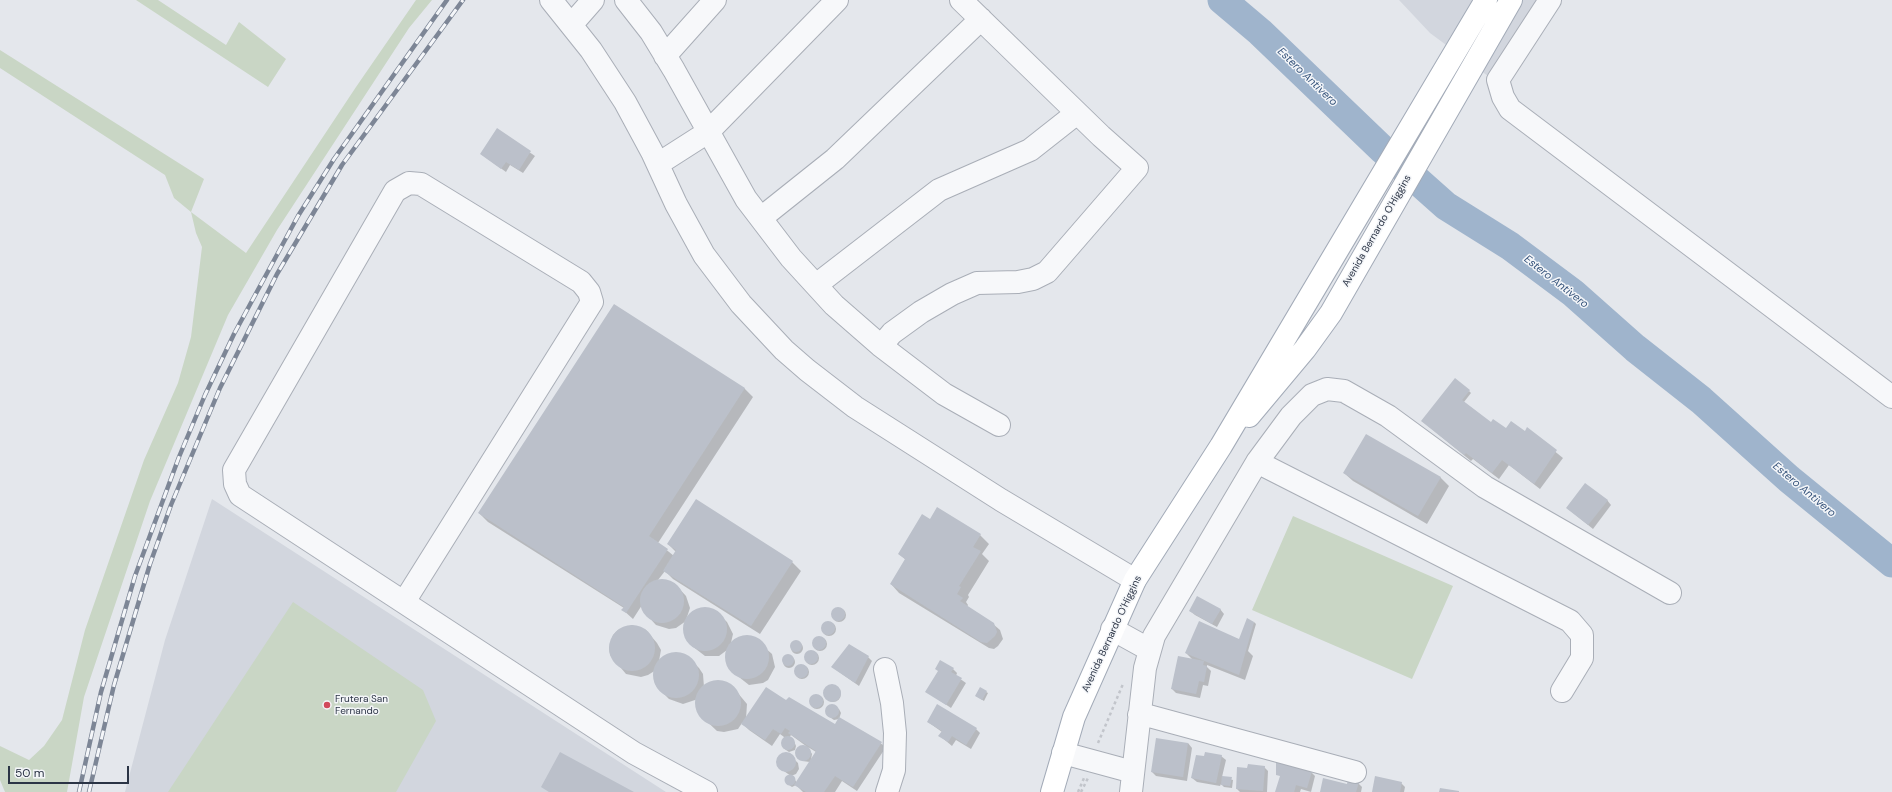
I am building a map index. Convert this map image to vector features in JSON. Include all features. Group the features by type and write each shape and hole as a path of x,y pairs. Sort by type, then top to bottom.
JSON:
{"main road":[{"name":"Avenida Bernardo O'Higgins","path":"1052,792 1074,717 1135,580 1221,446 1486,0"},
{"name":"Avenida Bernardo O'Higgins","path":"1221,446 1260,404 1331,313 1511,0"}],"street":[{"path":"551,0 572,24 609,76 640,129 689,230 721,279 762,327 807,370 855,407 1053,532 1135,580"},
{"path":"572,24 593,0"},
{"path":"626,0 651,32 746,199 791,258 834,305 880,346 944,394 1000,425"},
{"path":"665,56 715,0"},
{"path":"658,164 708,132 837,0"},
{"path":"880,346 898,329 921,312 952,294 977,283 1018,282 1033,279 1047,272 1137,168 1077,113 961,0"},
{"path":"1550,0 1498,80 1503,97 1510,109 1892,398"},
{"path":"760,218 835,160 980,19"},
{"path":"816,284 939,190 1030,150 1077,113"},
{"path":"404,602 592,302 589,292 581,282 421,184 409,183 395,191 234,470 235,484 240,495 634,753 706,792"},
{"path":"1063,753 1132,782 1145,668 1154,636 1257,462 1291,416 1312,395 1327,389 1344,391 1388,416 1485,487 1670,594"},
{"path":"1257,462 1570,622 1582,635 1582,658 1562,691"},
{"path":"1112,629 1150,650"},
{"path":"885,669 892,703 895,733 894,770 887,792"},
{"path":"1139,715 1149,716 1355,772"}],"shaded area":[{"path":"1399,0 1560,0 1500,85 1430,33"},
{"path":"212,499 666,792 125,792 165,640"}],"green space":[{"path":"136,0 158,0 226,45 239,22 286,59 268,87"},
{"path":"416,0 432,0 409,28 277,230 228,315 150,501 84,697 67,792 5,792 0,780 0,746 29,760 44,746 62,720 85,630 144,460 178,383 191,337 202,247 196,233 191,212 246,253 356,87"},
{"path":"0,50 204,179 191,212 174,198 165,175 0,68"},
{"path":"1293,516 1453,586 1412,679 1252,610"},
{"name":"Frutera San Fernando","path":"293,602 423,690 436,721 396,792 168,792"}],"building":[{"path":"497,128 531,151 519,170 506,162 501,169 480,154"},
{"path":"614,304 745,388 649,536 668,549 626,613 621,610 624,607 478,513"},
{"path":"1455,378 1470,390 1462,400 1491,422 1493,419 1506,428 1511,421 1525,431 1527,427 1557,450 1534,484 1502,460 1492,473 1466,453 1464,455 1421,421"},
{"path":"1366,434 1441,477 1418,516 1343,473"},
{"path":"1585,483 1608,500 1588,525 1566,508"},
{"path":"696,499 793,561 751,626 663,571 676,550 667,544"},
{"path":"937,507 981,534 973,547 981,551 959,586 961,587 957,594 963,598 960,601 994,623 997,632 995,636 987,643 981,642 890,584 905,559 898,554 922,514 930,519"},
{"path":"658,579 666,579 678,585 684,597 684,605 678,617 666,623 658,623 646,617 640,605 640,597 646,585"},
{"path":"1197,596 1221,609 1212,624 1189,611"},
{"path":"705,607 717,611 723,617 727,629 723,641 717,647 705,651 693,647 687,641 683,629 687,617 693,611"},
{"path":"835,607 841,607 845,611 845,617 841,621 835,621 831,617 831,611"},
{"path":"1247,618 1254,622 1239,675 1185,653 1199,621 1239,639"},
{"path":"825,621 831,621 835,625 835,631 831,635 825,635 821,631 821,625"},
{"path":"637,625 649,631 654,639 654,657 649,665 641,670 627,671 615,665 610,657 609,643 615,631 623,626"},
{"path":"747,635 759,639 765,645 769,657 765,669 759,675 747,679 735,675 729,669 725,657 729,645 735,639"},
{"path":"816,636 822,636 826,640 826,646 822,650 816,650 812,646 812,640"},
{"path":"794,640 798,640 802,646 798,652 794,652 790,648 790,644"},
{"path":"849,644 869,656 855,683 831,667"},
{"path":"808,650 814,650 818,654 818,660 814,664 808,664 804,660 804,654"},
{"path":"676,652 689,656 695,662 699,675 695,688 689,694 676,698 663,694 657,688 653,675 657,662 663,656"},
{"path":"790,654 793,655 793,665 786,666 783,665 782,658 783,655"},
{"path":"1178,656 1204,661 1203,665 1207,666 1204,682 1199,681 1196,694 1171,689"},
{"path":"940,660 954,668 951,672 962,678 946,705 925,692 938,671 935,669"},
{"path":"798,664 804,664 808,668 808,674 804,678 798,678 794,674 794,668"},
{"path":"714,680 722,680 731,684 737,690 741,703 737,716 731,722 722,726 714,726 705,722 699,716 695,707 695,699 699,690 705,684"},
{"path":"832,684 838,687 841,693 838,699 832,702 826,699 823,693 826,687"},
{"path":"766,687 786,700 789,697 835,724 839,717 882,742 853,787 835,776 824,792 806,792 794,785 816,751 788,733 790,731 785,728 781,734 773,729 765,740 741,724"},
{"path":"980,687 987,691 982,700 975,696"},
{"path":"813,694 819,694 823,698 823,704 819,708 813,708 809,704 809,698"},
{"path":"829,704 835,704 839,708 839,714 835,718 829,718 825,714 825,708"},
{"path":"937,704 977,728 966,745 952,736 948,742 938,736 942,731 927,722"},
{"path":"785,736 791,736 795,740 795,746 791,750 785,750 781,746 781,740"},
{"path":"1156,738 1188,743 1183,777 1151,772"},
{"path":"803,745 809,747 811,753 809,759 803,761 797,759 795,753 797,747"},
{"path":"560,752 634,792 549,792 541,787"},
{"path":"786,752 793,755 796,762 793,769 786,772 779,769 776,762 779,755"},
{"path":"1205,752 1222,755 1216,783 1191,778 1196,755 1204,756"},
{"path":"1276,758 1312,771 1307,788 1296,785 1294,792 1275,792 1280,776 1276,775"},
{"path":"1248,764 1265,766 1263,791 1236,789 1237,767 1247,768"},
{"path":"788,775 792,775 794,776 794,784 788,785 785,782 785,778"},
{"path":"1222,776 1232,777 1230,786 1221,785"},
{"path":"1375,776 1402,782 1400,792 1372,792"},
{"path":"1323,778 1347,784 1348,779 1359,782 1356,792 1320,792"},
{"path":"1440,788 1459,791 1459,792 1439,792"}],"waterway":[{"name":"Estero Antivero","path":"1222,0 1260,32 1383,150 1446,206 1510,246 1573,293 1635,348 1701,400 1789,479 1892,563"}],"railway":[{"path":"79,792 101,692 135,576 179,457 205,395 234,334 298,216 334,159 447,0"},
{"path":"89,792 114,685 150,564 171,505 220,388 277,274 342,165 463,0"}],"place":[{"name":"Frutera San Fernando","path":"327,705"}]}
